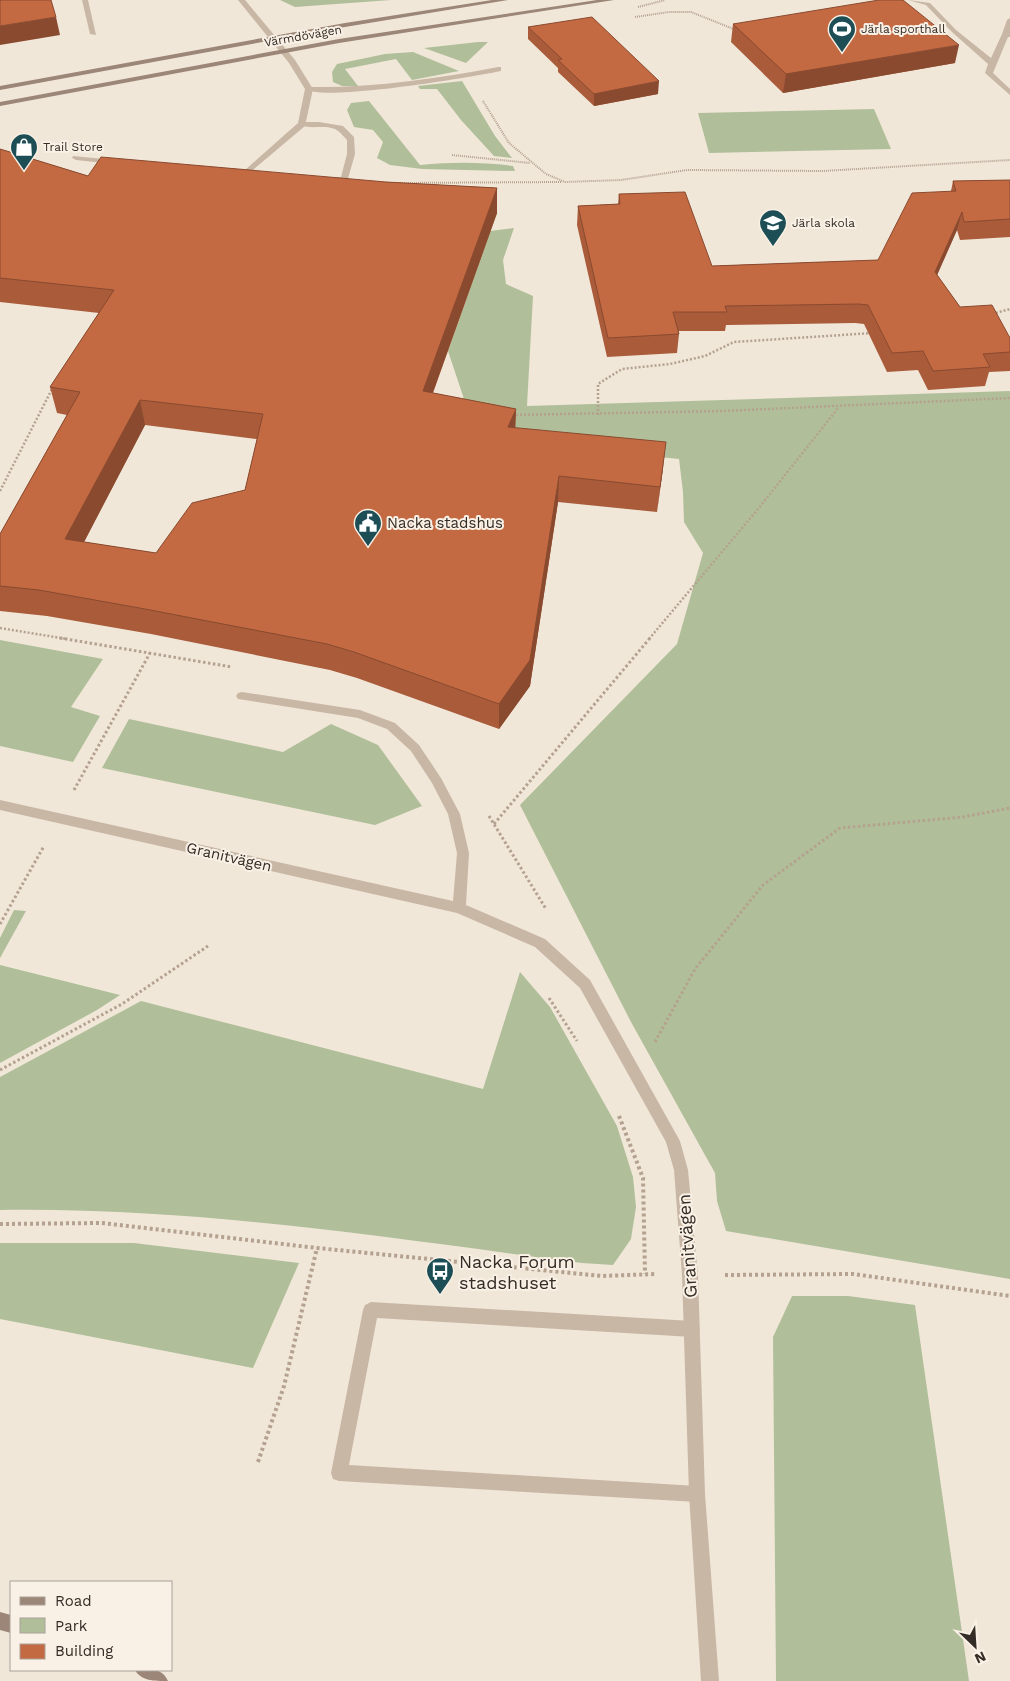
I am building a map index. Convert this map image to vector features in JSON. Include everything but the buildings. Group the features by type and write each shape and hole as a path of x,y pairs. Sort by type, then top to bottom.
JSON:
{"main road":[{"name":"Värmdövägen","path":"0,88 271,38 505,0"},
{"name":"Värmdövägen","path":"0,104 281,51 611,0"},
{"path":"145,1671 159,1681"}],"street":[{"path":"85,0 94,34"},
{"path":"241,0 281,51 292,62 309,89 302,124 247,173"},
{"path":"911,0 930,2 954,31 992,63"},
{"path":"1010,20 1008,34 992,63 989,73 1010,93"},
{"path":"309,89 350,90 393,86 498,69"},
{"path":"302,124 319,124 340,128 351,139 351,154 344,180 324,179"},
{"path":"76,158 124,162"},
{"path":"228,171 256,174"},
{"path":"242,696 360,714 391,726 415,748 437,781 454,814 463,853 459,908"},
{"name":"Granitvägen","path":"0,805 459,908 540,943 585,984 672,1141 681,1170 690,1275 697,1494 710,1681"},
{"path":"692,1329 372,1310 339,1472 697,1494"}],"path":[{"path":"632,17 669,12 691,12 706,16 716,23 743,32"},
{"path":"466,75 509,143 546,174 565,182"},
{"path":"452,154 531,163"},
{"path":"344,180 380,183 565,182 621,180 687,170 823,171 1010,160"},
{"path":"986,316 1010,309"},
{"path":"598,415 598,384 622,369 670,364 705,356 734,342 882,332"},
{"path":"0,491 54,386"},
{"path":"508,414 598,415 839,407 1010,398"},
{"path":"494,824 758,509 839,407"},
{"path":"88,765 150,653"},
{"path":"637,1075 695,969 763,885 840,828 963,817 1010,808"},
{"path":"490,816 549,914"},
{"path":"0,1070 122,1004 208,946"},
{"path":"546,993 582,1048"},
{"path":"0,1224 102,1223 317,1248 602,1276 645,1274 643,1178 618,1114"},
{"path":"258,1462 284,1386 317,1248"},
{"path":"725,1275 853,1274 1010,1296"}],"green space":[{"path":"280,0 391,0 295,7"},
{"path":"488,42 466,63 424,48"},
{"path":"413,52 459,71 412,80 396,59 345,69 358,86 342,86 333,82 332,72 337,64 385,54"},
{"path":"462,81 495,136 512,158 494,156 461,120 437,89 420,89 418,86"},
{"path":"369,101 420,165 490,164 513,166 515,171 422,169 390,165 377,158 383,142 373,130 354,127 347,110 351,103"},
{"path":"874,109 891,149 709,153 698,113"},
{"path":"514,228 503,260 506,284 533,296 527,406 1010,391 1010,1279 726,1231 717,1201 715,1173 631,1022 520,805 677,644 703,553 684,522 679,459 549,446 465,402 448,351 490,231"},
{"path":"0,640 103,659 71,707 100,716 73,762 0,746"},
{"path":"129,719 283,752 331,724 378,745 422,806 375,825 102,768"},
{"path":"14,910 26,911 0,958 0,938"},
{"path":"0,965 120,995 97,1010 0,1063"},
{"path":"520,972 550,1007 617,1126 633,1177 636,1207 631,1239 613,1265 582,1263 364,1234 219,1219 73,1210 0,1210 0,1077 141,1001 483,1089"},
{"path":"0,1243 134,1243 299,1263 253,1368 0,1319"},
{"path":"792,1296 848,1296 915,1305 969,1681 776,1681 773,1337"}],"place":[{"name":"Järla sporthall","path":"842,53"},
{"name":"Trail Store","path":"24,171"},
{"name":"Järla skola","path":"773,247"},
{"name":"Nacka stadshus","path":"368,547"},
{"name":"Nacka Forum stadshuset","path":"440,1295"}]}
